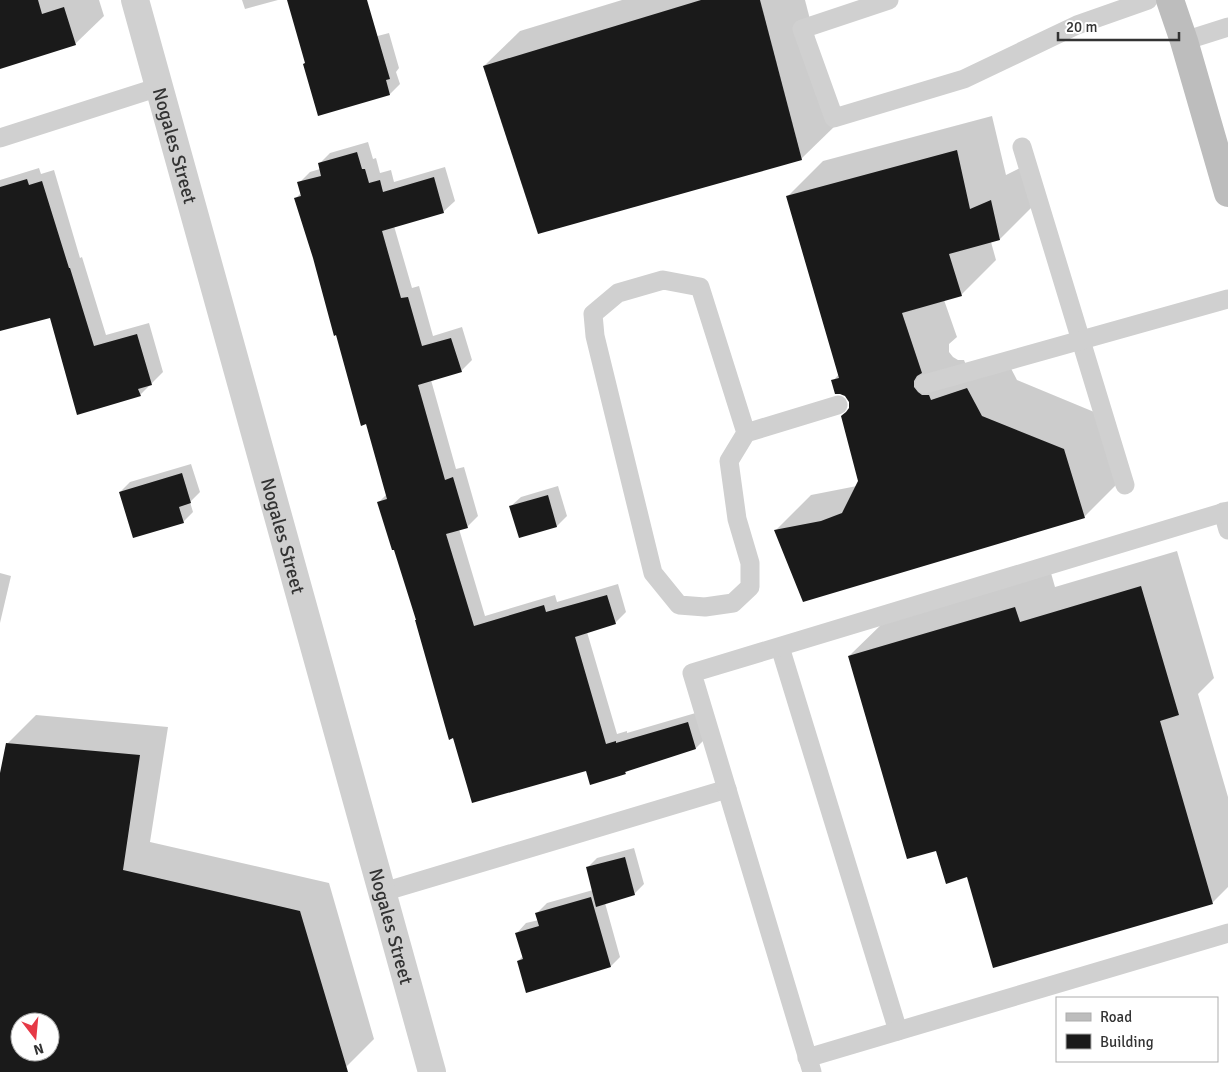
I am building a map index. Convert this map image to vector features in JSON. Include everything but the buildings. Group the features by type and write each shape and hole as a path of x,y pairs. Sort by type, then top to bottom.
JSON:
{"main road":[{"path":"1170,0 1184,41 1228,193"}],"street":[{"name":"Nogales Street","path":"135,0 432,1072"}],"lane":[{"path":"889,0 802,29 834,118 964,79 1077,25 1148,0"},
{"path":"1184,41 1228,27"},
{"path":"0,138 159,87"},
{"path":"1022,147 1125,485"},
{"path":"746,433 700,287 663,280 618,293 593,314 595,336 653,573 679,605 704,607 733,603 750,587 750,563 737,519 729,461 746,433 838,405"},
{"path":"925,384 1228,299"},
{"path":"1226,518 692,674 809,1065 898,1031 1228,933"},
{"path":"780,647 898,1031"},
{"path":"383,892 727,789"}]}
